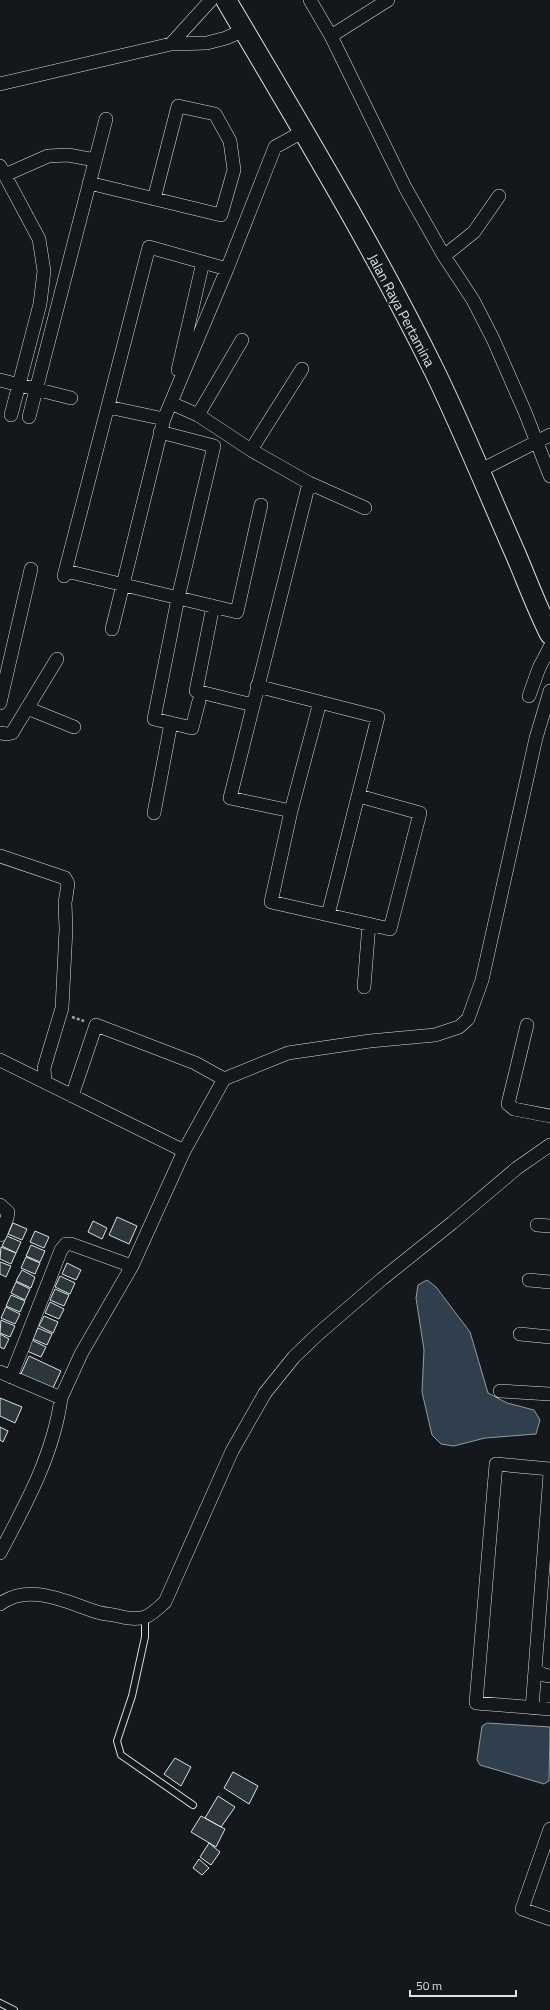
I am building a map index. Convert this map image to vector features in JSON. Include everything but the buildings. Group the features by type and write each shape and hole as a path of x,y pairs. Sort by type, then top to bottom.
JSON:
{"main road":[{"name":"Jalan Raya Pertamina","path":"226,0 304,131 398,300 435,372 517,557 536,607 550,634"}],"street":[{"path":"171,44 211,0"},
{"path":"310,0 331,36 403,183 444,256 473,300 493,339 550,476"},
{"path":"331,36 388,0"},
{"path":"0,84 171,44 207,43 226,38 244,30"},
{"path":"89,183 154,199 221,215 234,170 230,141 215,114 178,106 154,199"},
{"path":"29,417 106,119"},
{"path":"112,629 164,419 227,269 275,147 304,131"},
{"path":"11,415 40,304 44,271 39,239 2,170 48,156 68,155 95,160"},
{"path":"444,256 474,232 499,196"},
{"path":"227,269 149,246 65,574 122,585 237,612 261,505"},
{"path":"171,402 202,262"},
{"path":"198,415 242,340"},
{"path":"251,450 302,369"},
{"path":"0,380 71,398"},
{"path":"171,402 198,415 251,450 309,483 365,508"},
{"path":"108,407 164,419"},
{"path":"160,432 214,446 178,598 154,719 192,728 199,701"},
{"path":"479,471 536,440 550,435"},
{"path":"291,811 230,798 252,705 309,483"},
{"path":"0,703 31,569"},
{"path":"213,606 196,691 252,705"},
{"path":"529,696 539,668 550,647"},
{"path":"0,732 7,734 12,732 57,659"},
{"path":"257,686 378,717 328,915"},
{"path":"0,1553 18,1519 49,1451 58,1419 61,1398 81,1354 132,1266 184,1151 224,1080 288,1053 370,1041 435,1035 459,1027 468,1019 482,980 536,738 550,691"},
{"path":"320,702 291,811 271,902 390,929 420,813 359,796"},
{"path":"27,708 74,727"},
{"path":"154,813 171,723"},
{"path":"0,856 67,880 68,884 65,903 66,929 62,1008 44,1068 45,1082"},
{"path":"364,987 369,924"},
{"path":"72,1096 96,1025 195,1062 224,1080"},
{"path":"527,1025 508,1104 514,1109 550,1116"},
{"path":"0,1060 184,1151"},
{"path":"0,1604 13,1597 29,1593 65,1600 95,1612 136,1618 145,1617 165,1602 232,1451 265,1393 294,1357 318,1334 382,1279 452,1223 517,1168 550,1145"},
{"path":"0,1205 8,1212 0,1235"},
{"path":"61,1398 5,1375 61,1250 66,1244 71,1244 132,1266"},
{"path":"529,1280 550,1282"},
{"path":"520,1334 550,1337"},
{"path":"500,1391 550,1394"},
{"path":"550,1469 496,1464 476,1703 550,1709"},
{"path":"532,1708 550,1474"},
{"path":"535,1670 544,1675 550,1676"},
{"path":"550,1829 545,1859 522,1909 550,1919"}],"lane":[{"path":"145,1617 144,1638 132,1696 117,1741 120,1755 193,1805"},
{"path":"0,2003 14,2010"}],"path":[{"path":"62,1008 64,1014 96,1025"}],"water":[{"path":"427,1280 436,1287 470,1332 488,1393 507,1403 534,1410 540,1420 536,1434 485,1438 454,1446 441,1444 432,1435 422,1392 424,1350 416,1298 418,1285"},
{"path":"487,1723 550,1727 549,1781 544,1784 480,1765 477,1760 482,1726"}]}
